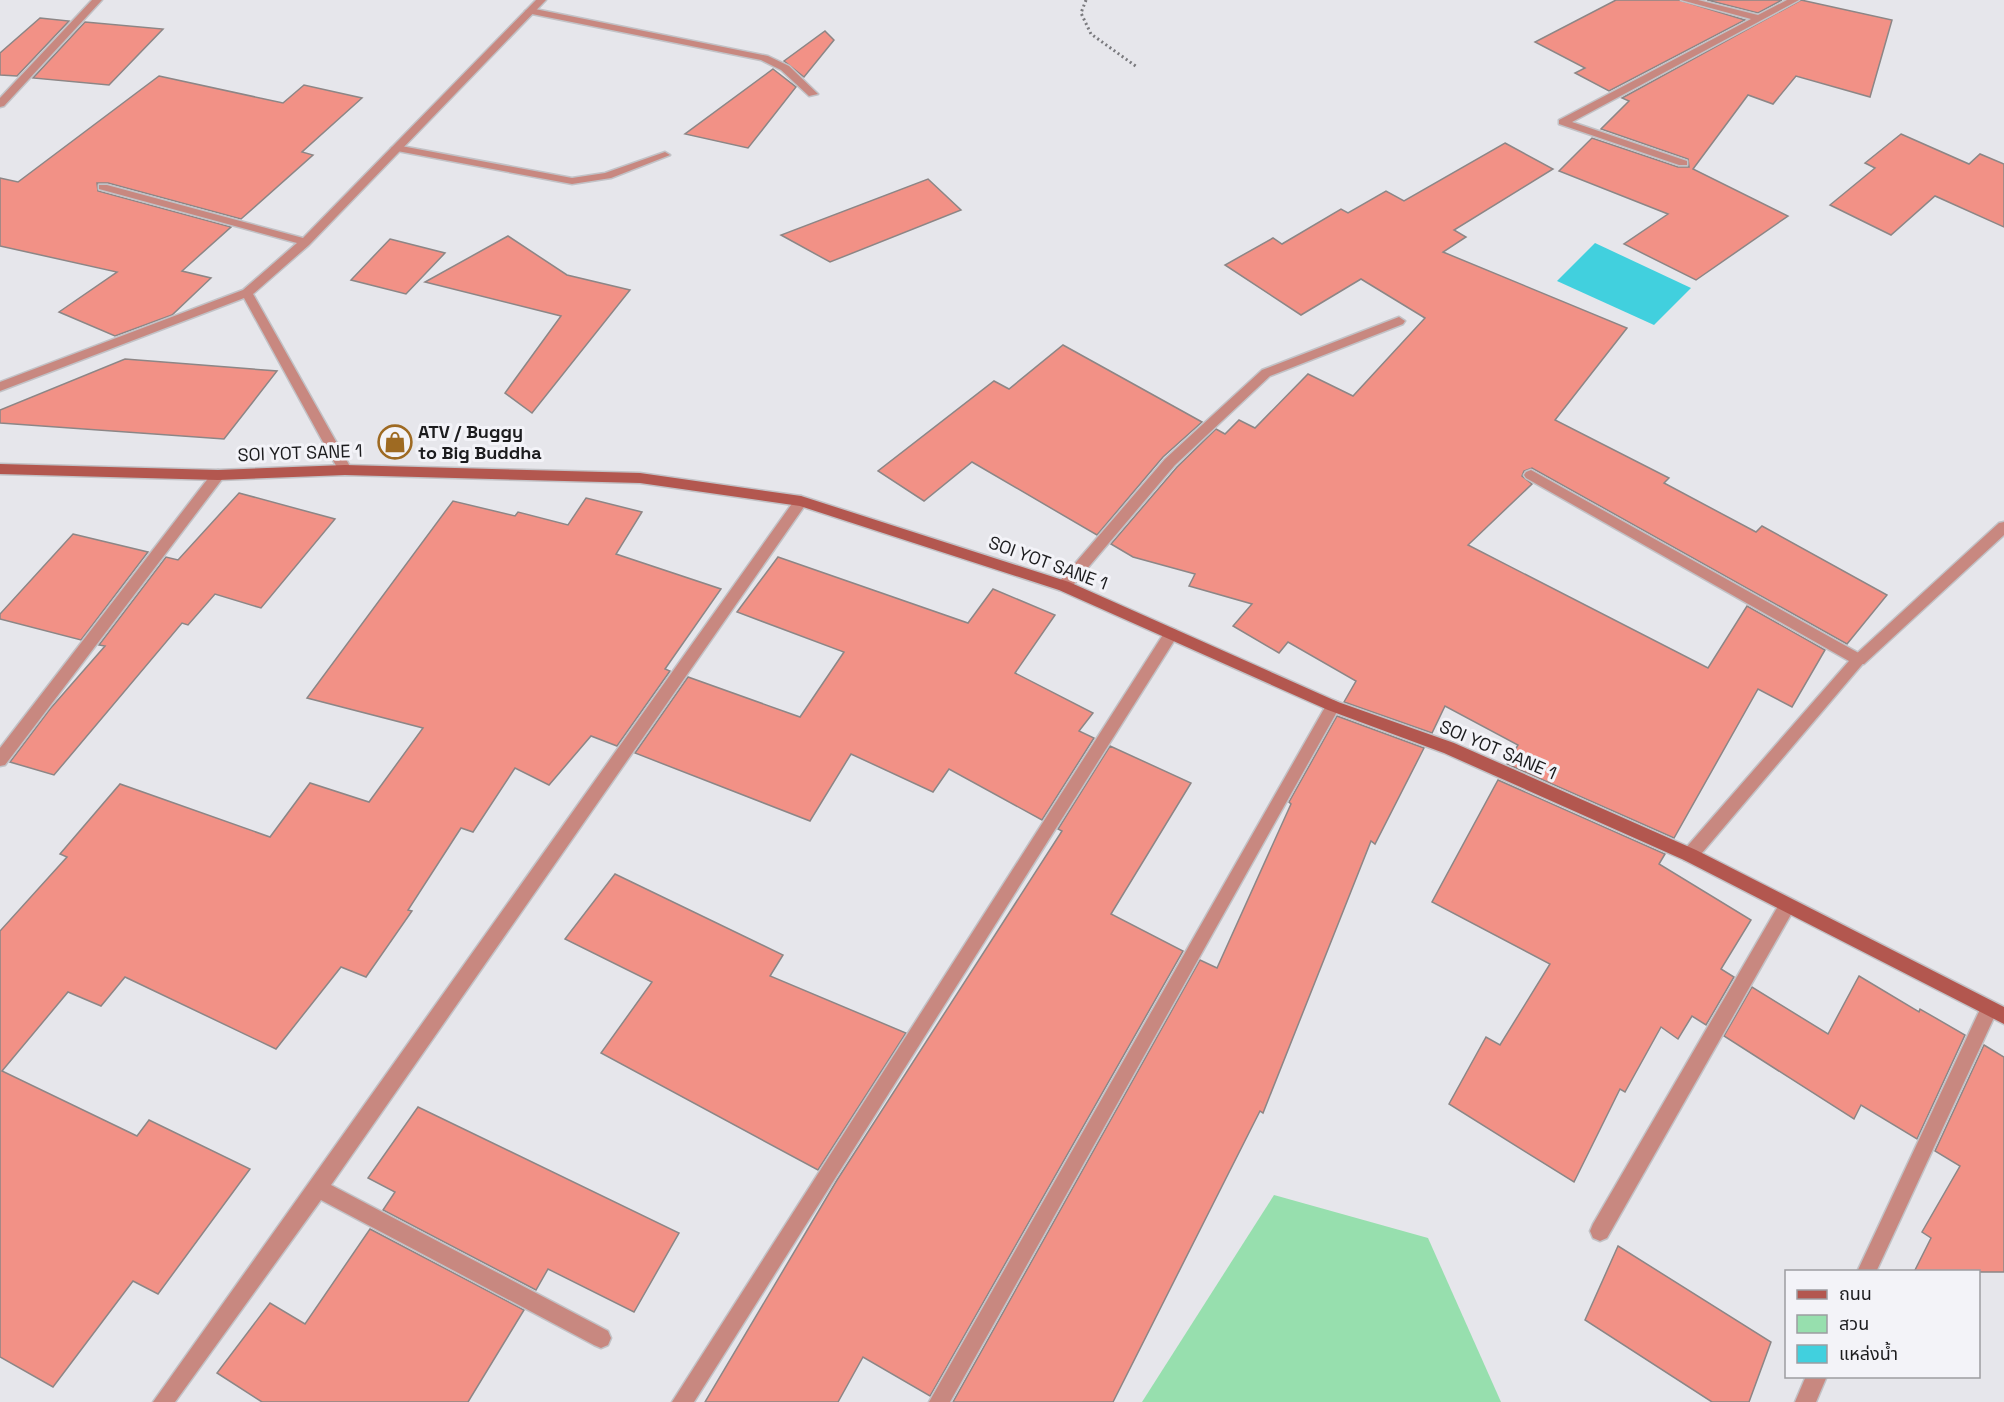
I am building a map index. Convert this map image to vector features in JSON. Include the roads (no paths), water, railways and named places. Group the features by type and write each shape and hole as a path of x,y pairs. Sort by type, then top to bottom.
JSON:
{"street":[{"path":"0,104 97,0"},
{"path":"0,387 247,293 305,242 541,0"},
{"path":"1686,0 1759,18"},
{"path":"1683,162 1563,122 1794,0"},
{"path":"530,11 764,58 785,68 813,94"},
{"path":"396,148 572,181 607,176 665,155"},
{"path":"103,187 305,242"},
{"path":"247,293 345,470"},
{"path":"1064,585 1170,462 1266,373 1400,321"},
{"name":"SOI YOT SANE 1","path":"0,469 219,475 345,470 640,478 801,501 1064,585 1333,706 1449,748 1690,855 1996,1013"},
{"path":"0,760 219,475"},
{"path":"1531,475 1859,660"},
{"path":"163,1402 318,1188 801,501"},
{"path":"1690,855 1859,660 2004,527"},
{"path":"681,1402 1172,634"},
{"path":"939,1402 1333,706"},
{"path":"1600,1231 1786,906"},
{"path":"1867,1270 1996,1013"},
{"path":"318,1188 601,1338"},
{"path":"1805,1402 1817,1378"}],"water":[{"path":"1595,243 1691,288 1654,325 1557,281"}],"place":[{"name":"ATV / Buggy to Big Buddha","path":"395,442"}]}
